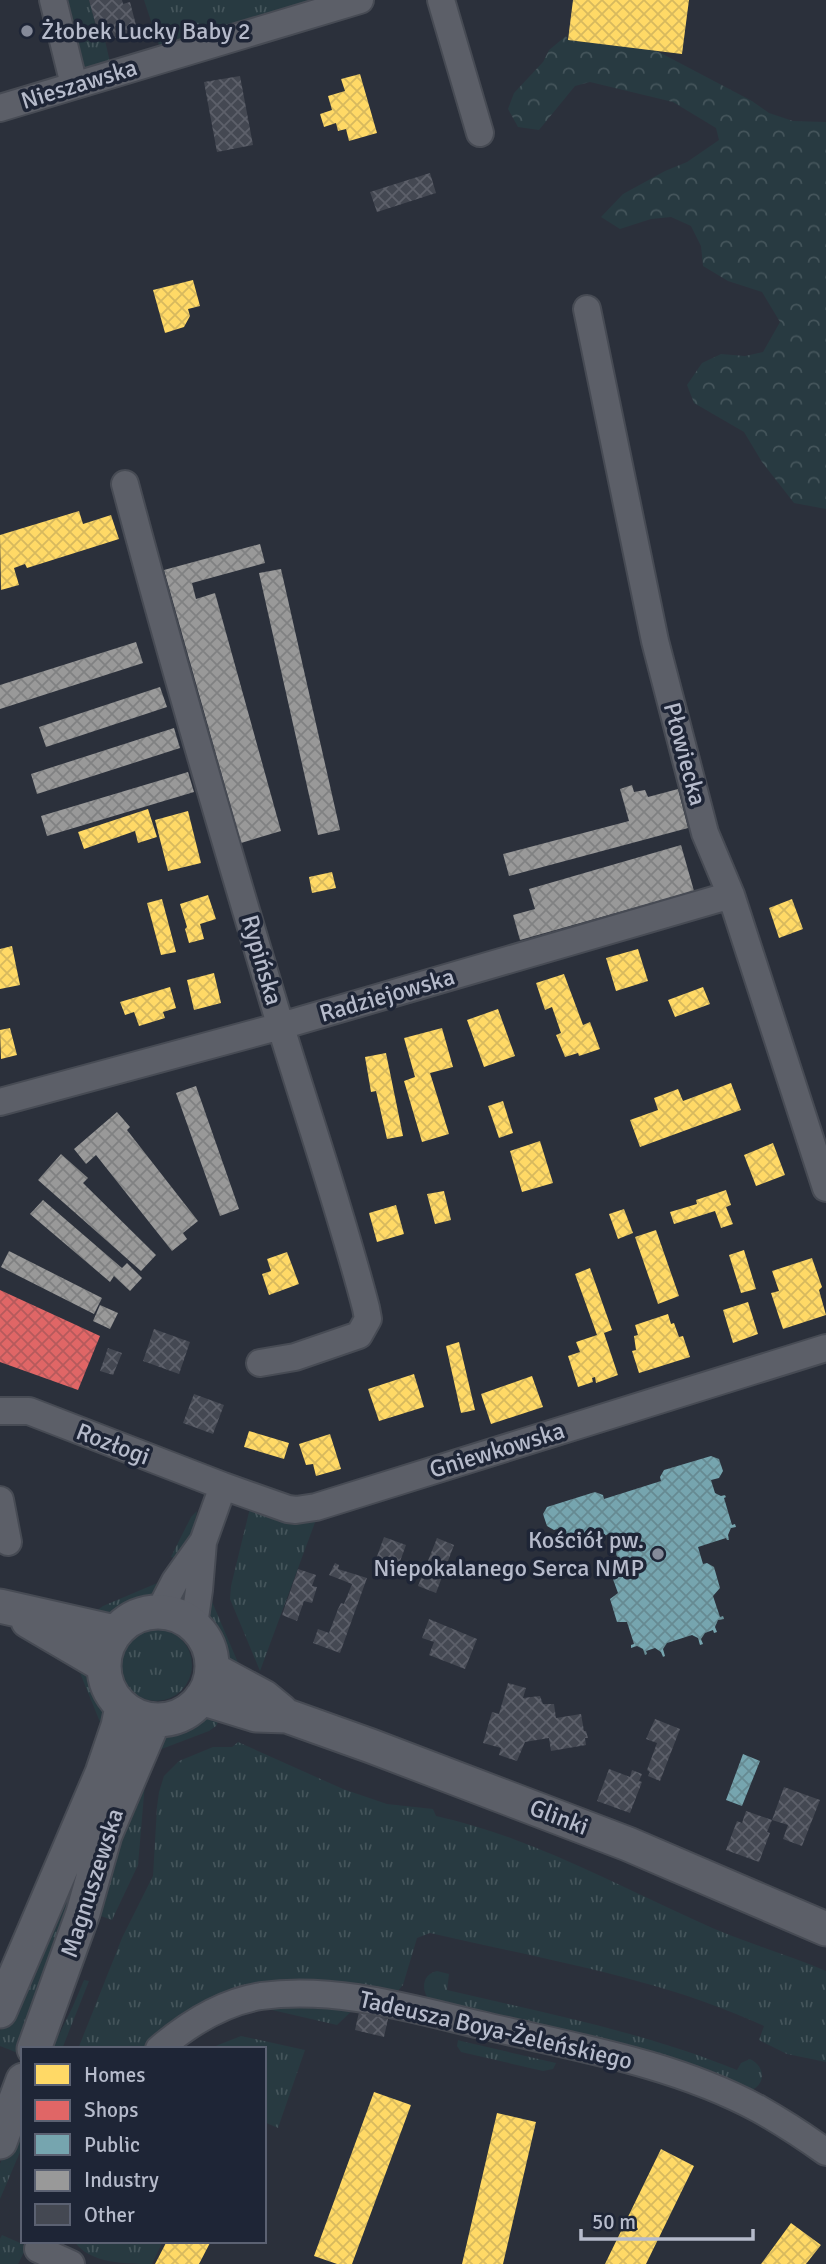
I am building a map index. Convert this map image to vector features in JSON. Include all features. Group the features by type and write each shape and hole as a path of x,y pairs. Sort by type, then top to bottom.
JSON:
{"street":[{"path":"53,0 74,85"},
{"name":"Nieszawska","path":"0,108 360,0"},
{"path":"442,0 480,133"},
{"name":"Płowiecka","path":"587,309 655,641 705,833 732,895 826,1188"},
{"name":"Rypińska","path":"125,484 157,605 281,1026 331,1182 368,1319 359,1335 295,1357 260,1363"},
{"name":"Radziejowska","path":"0,1102 281,1026 732,895"},
{"name":"Gniewkowska","path":"223,1486 296,1510 316,1507 826,1348"},
{"name":"Rozłogi","path":"0,1411 29,1411 223,1486"},
{"path":"194,1625 203,1542 223,1486"},
{"path":"0,1500 9,1542"},
{"path":"159,1612 175,1581 203,1542"},
{"path":"4,1607 115,1632"},
{"path":"4,1607 103,1665"},
{"path":"159,1612 172,1614 194,1625 208,1645 206,1683 192,1708 181,1715 154,1720 143,1718 122,1707 110,1692 103,1665 105,1653 115,1632 135,1617 159,1612"},
{"name":"Glinki","path":"206,1683 264,1697 287,1716 578,1824 826,1929"},
{"name":"Magnuszewska","path":"0,2011 102,1773 122,1707"},
{"name":"Magnuszewska","path":"35,2047 83,1913 105,1835 154,1720"},
{"name":"Tadeusza Boya-Żeleńskiego","path":"162,2047 215,2011 238,2002 258,1997 309,1992 349,1996 589,2051 679,2075 760,2109 826,2152"},
{"path":"0,2142 21,2085"},
{"path":"37,2251 71,2264"}],"green space":[{"path":"63,0 89,0 98,33 103,32 110,62 79,70"},
{"path":"144,0 320,0 159,45"},
{"path":"566,36 568,40 657,51 752,101 769,113 793,121 826,122 826,509 794,503 762,462 744,432 694,403 687,385 702,363 721,354 745,356 763,352 780,322 762,292 728,281 703,266 701,246 691,226 671,217 651,219 620,229 601,217 623,194 687,162 719,140 716,128 673,102 590,82 575,86 539,130 518,127 508,109 514,93 543,62 549,50"},
{"path":"250,1508 317,1517 260,1671 230,1599"},
{"path":"197,1511 194,1528 178,1560 171,1557 191,1517"},
{"path":"162,1581 154,1597 148,1601 110,1616 95,1612 103,1606"},
{"path":"211,1600 239,1665 225,1662 207,1618"},
{"path":"163,1629 182,1639 190,1651 190,1679 182,1691 170,1699 149,1701 130,1691 122,1679 120,1658 130,1639 142,1631"},
{"path":"76,1663 92,1676 106,1710 102,1727"},
{"path":"205,1714 222,1714 216,1726 209,1731 159,1750 161,1733"},
{"path":"238,1742 343,1789 387,1804 433,1809 436,1816 537,1848 713,1928 826,1971 826,2062 787,2054 759,2040 764,2026 684,1995 600,1971 430,1933 417,1938 403,1985 397,1992 336,1984 162,2033 145,2047 79,2047 122,1938 153,1876 157,1807 164,1776 179,1761 213,1747 232,1747"},
{"path":"115,1759 25,2047 21,2047 21,2054 0,2046 0,2031"},
{"path":"145,1783 138,1865 112,1920 98,1915 101,1881"},
{"path":"437,1971 449,1974 447,1990 630,2034 737,2070 741,2063 750,2059 759,2066 761,2080 750,2091 429,2000 424,1983 428,1975"},
{"path":"84,1980 89,1981 63,2047 53,2047"},
{"path":"273,2005 355,2008 337,2025 259,2007"},
{"path":"241,2036 305,2050 278,2128 266,2123 266,2047 213,2047"},
{"path":"458,2040 556,2063 553,2069 543,2071 461,2052 457,2046"},
{"path":"21,2110 21,2150 0,2199 0,2164"},
{"path":"2,2235 27,2246 18,2264 0,2264"},
{"path":"76,2243 162,2243 152,2264 110,2261 81,2249"}],"building: Homes":[{"path":"573,0 689,0 682,54 568,40"},
{"path":"360,74 377,133 349,141 346,129 338,131 336,123 324,127 320,114 332,110 328,96 345,91 341,79"},
{"path":"193,280 200,306 188,309 190,316 184,327 165,333 153,290"},
{"path":"79,511 83,524 111,515 119,539 27,568 25,564 14,568 19,585 1,590 0,535"},
{"path":"148,809 157,837 138,843 135,831 84,849 78,832"},
{"path":"188,811 201,863 168,871 155,820"},
{"path":"332,872 336,888 312,893 309,877"},
{"path":"208,895 216,919 200,924 204,939 189,943 180,904"},
{"path":"162,899 176,952 161,955 147,903"},
{"path":"792,899 803,929 779,938 769,908"},
{"path":"12,946 20,985 0,989 0,949"},
{"path":"638,949 648,981 616,991 606,958"},
{"path":"214,973 221,1003 194,1010 187,980"},
{"path":"564,974 583,1025 590,1022 600,1049 579,1056 578,1053 565,1057 556,1035 561,1033 552,1007 545,1010 536,983"},
{"path":"170,987 176,1008 163,1012 165,1018 139,1026 134,1012 125,1015 120,1002"},
{"path":"703,987 710,1004 675,1017 668,1000"},
{"path":"498,1009 515,1056 484,1067 467,1020"},
{"path":"10,1028 17,1055 1,1059 0,1030"},
{"path":"442,1028 453,1067 430,1073 449,1134 422,1142 404,1081 415,1077 404,1038"},
{"path":"386,1053 403,1136 387,1139 376,1091 371,1092 365,1057"},
{"path":"731,1083 741,1110 640,1147 630,1120 658,1110 654,1098 678,1089 683,1101"},
{"path":"503,1101 513,1133 499,1138 488,1106"},
{"path":"540,1141 553,1183 522,1192 510,1151"},
{"path":"773,1143 785,1175 756,1186 744,1155"},
{"path":"726,1190 731,1205 726,1207 733,1224 721,1228 715,1211 674,1224 670,1212 697,1204 696,1200"},
{"path":"444,1191 451,1220 435,1224 427,1194"},
{"path":"396,1205 404,1234 377,1242 369,1213"},
{"path":"624,1209 633,1233 618,1239 609,1214"},
{"path":"656,1230 679,1296 658,1304 635,1237"},
{"path":"744,1250 756,1289 741,1293 729,1255"},
{"path":"287,1252 299,1284 269,1295 262,1274 271,1271 267,1259"},
{"path":"812,1258 822,1287 819,1290 826,1315 783,1329 771,1293 779,1291 772,1271"},
{"path":"590,1268 612,1330 604,1333 618,1375 596,1383 595,1377 592,1378 593,1382 578,1387 568,1356 580,1352 576,1342 597,1335 575,1274"},
{"path":"748,1302 758,1334 733,1343 723,1310"},
{"path":"668,1314 679,1337 683,1336 690,1357 639,1373 632,1351 636,1350 634,1336 638,1335 635,1325"},
{"path":"459,1342 475,1410 461,1413 446,1346"},
{"path":"414,1374 424,1407 379,1421 368,1389"},
{"path":"532,1376 543,1407 491,1424 481,1394"},
{"path":"249,1431 289,1443 284,1459 244,1447"},
{"path":"330,1434 341,1469 316,1476 313,1464 306,1465 299,1444"},
{"path":"374,2092 411,2105 352,2264 337,2264 314,2256"},
{"path":"497,2113 536,2122 503,2264 462,2264"},
{"path":"661,2149 694,2166 646,2264 605,2264"},
{"path":"791,2223 821,2245 806,2264 761,2264"},
{"path":"166,2243 210,2243 199,2264 155,2264"}],"building: Shops":[{"path":"0,1290 100,1336 78,1390 0,1362"}],"building: Public":[{"name":"Kościół pw. Niepokalanego Serca NMP","path":"711,1456 719,1459 723,1471 719,1478 711,1480 715,1493 725,1495 732,1525 735,1524 736,1527 731,1528 729,1540 726,1538 698,1547 703,1564 714,1567 720,1588 713,1596 720,1617 723,1616 724,1619 718,1620 715,1627 717,1632 714,1633 713,1630 705,1633 701,1639 703,1644 700,1645 698,1638 692,1635 667,1643 663,1649 663,1657 655,1648 646,1651 645,1655 643,1649 637,1646 631,1648 634,1644 627,1622 617,1622 610,1599 618,1593 610,1571 618,1560 610,1534 559,1549 566,1539 562,1528 554,1530 547,1526 543,1514 547,1507 595,1492 603,1495 604,1499 661,1481 664,1470"},
{"path":"743,1754 760,1761 742,1806 726,1800"}],"building: Industry":[{"path":"260,544 265,563 192,583 196,599 215,593 281,831 241,843 164,570"},
{"path":"281,569 340,830 318,835 259,573"},
{"path":"136,642 143,663 0,709 0,685"},
{"path":"160,687 167,707 46,747 39,727"},
{"path":"174,728 180,748 37,794 31,774"},
{"path":"188,772 194,792 47,836 41,816"},
{"path":"632,785 634,792 645,790 648,797 678,789 688,828 509,876 503,854 629,821 620,789"},
{"path":"681,845 694,891 520,940 513,915 535,909 529,889"},
{"path":"196,1086 239,1209 220,1216 176,1093"},
{"path":"117,1112 130,1127 127,1130 198,1221 183,1233 187,1239 172,1251 96,1155 86,1164 74,1149"},
{"path":"61,1154 88,1178 83,1183 156,1255 141,1271 38,1180"},
{"path":"43,1200 122,1268 127,1263 142,1278 130,1291 114,1276 110,1282 30,1214"},
{"path":"9,1251 102,1298 94,1314 1,1267"},
{"path":"100,1305 118,1313 110,1329 93,1321"}],"building: Other":[{"path":"89,0 122,0 123,4 130,2 138,33 111,39 109,30 98,33"},
{"path":"240,76 253,145 217,152 204,82"},
{"path":"430,173 436,193 377,212 370,192"},
{"path":"154,1329 190,1342 179,1374 143,1361"},
{"path":"108,1348 122,1353 113,1375 100,1371"},
{"path":"194,1394 224,1405 213,1434 183,1423"},
{"path":"384,1537 406,1545 394,1578 372,1570"},
{"path":"437,1538 454,1545 436,1593 418,1586"},
{"path":"335,1563 339,1565 338,1569 367,1578 340,1653 313,1643 318,1629 329,1633 352,1584 329,1575"},
{"path":"298,1569 316,1575 312,1586 317,1587 312,1603 304,1601 297,1621 282,1615"},
{"path":"429,1619 477,1639 465,1669 429,1655 434,1642 422,1638"},
{"path":"508,1683 526,1688 523,1698 540,1696 543,1704 554,1704 556,1718 581,1714 588,1738 585,1738 586,1745 551,1751 549,1738 525,1742 517,1761 499,1755 501,1748 483,1743 492,1712 499,1714"},
{"path":"655,1719 680,1729 660,1781 648,1776 650,1772 647,1770 657,1743 646,1739"},
{"path":"609,1769 630,1777 632,1770 642,1774 639,1781 642,1782 630,1813 597,1801"},
{"path":"784,1787 820,1800 802,1846 783,1839 788,1825 772,1820"},
{"path":"746,1811 772,1820 759,1862 726,1850 737,1821 742,1823"},
{"path":"359,2012 388,2019 384,2037 355,2030"}],"place":[{"name":"Żłobek Lucky Baby 2","path":"27,31"},
{"name":"Kościół pw. Niepokalanego Serca NMP","path":"658,1554"}]}
